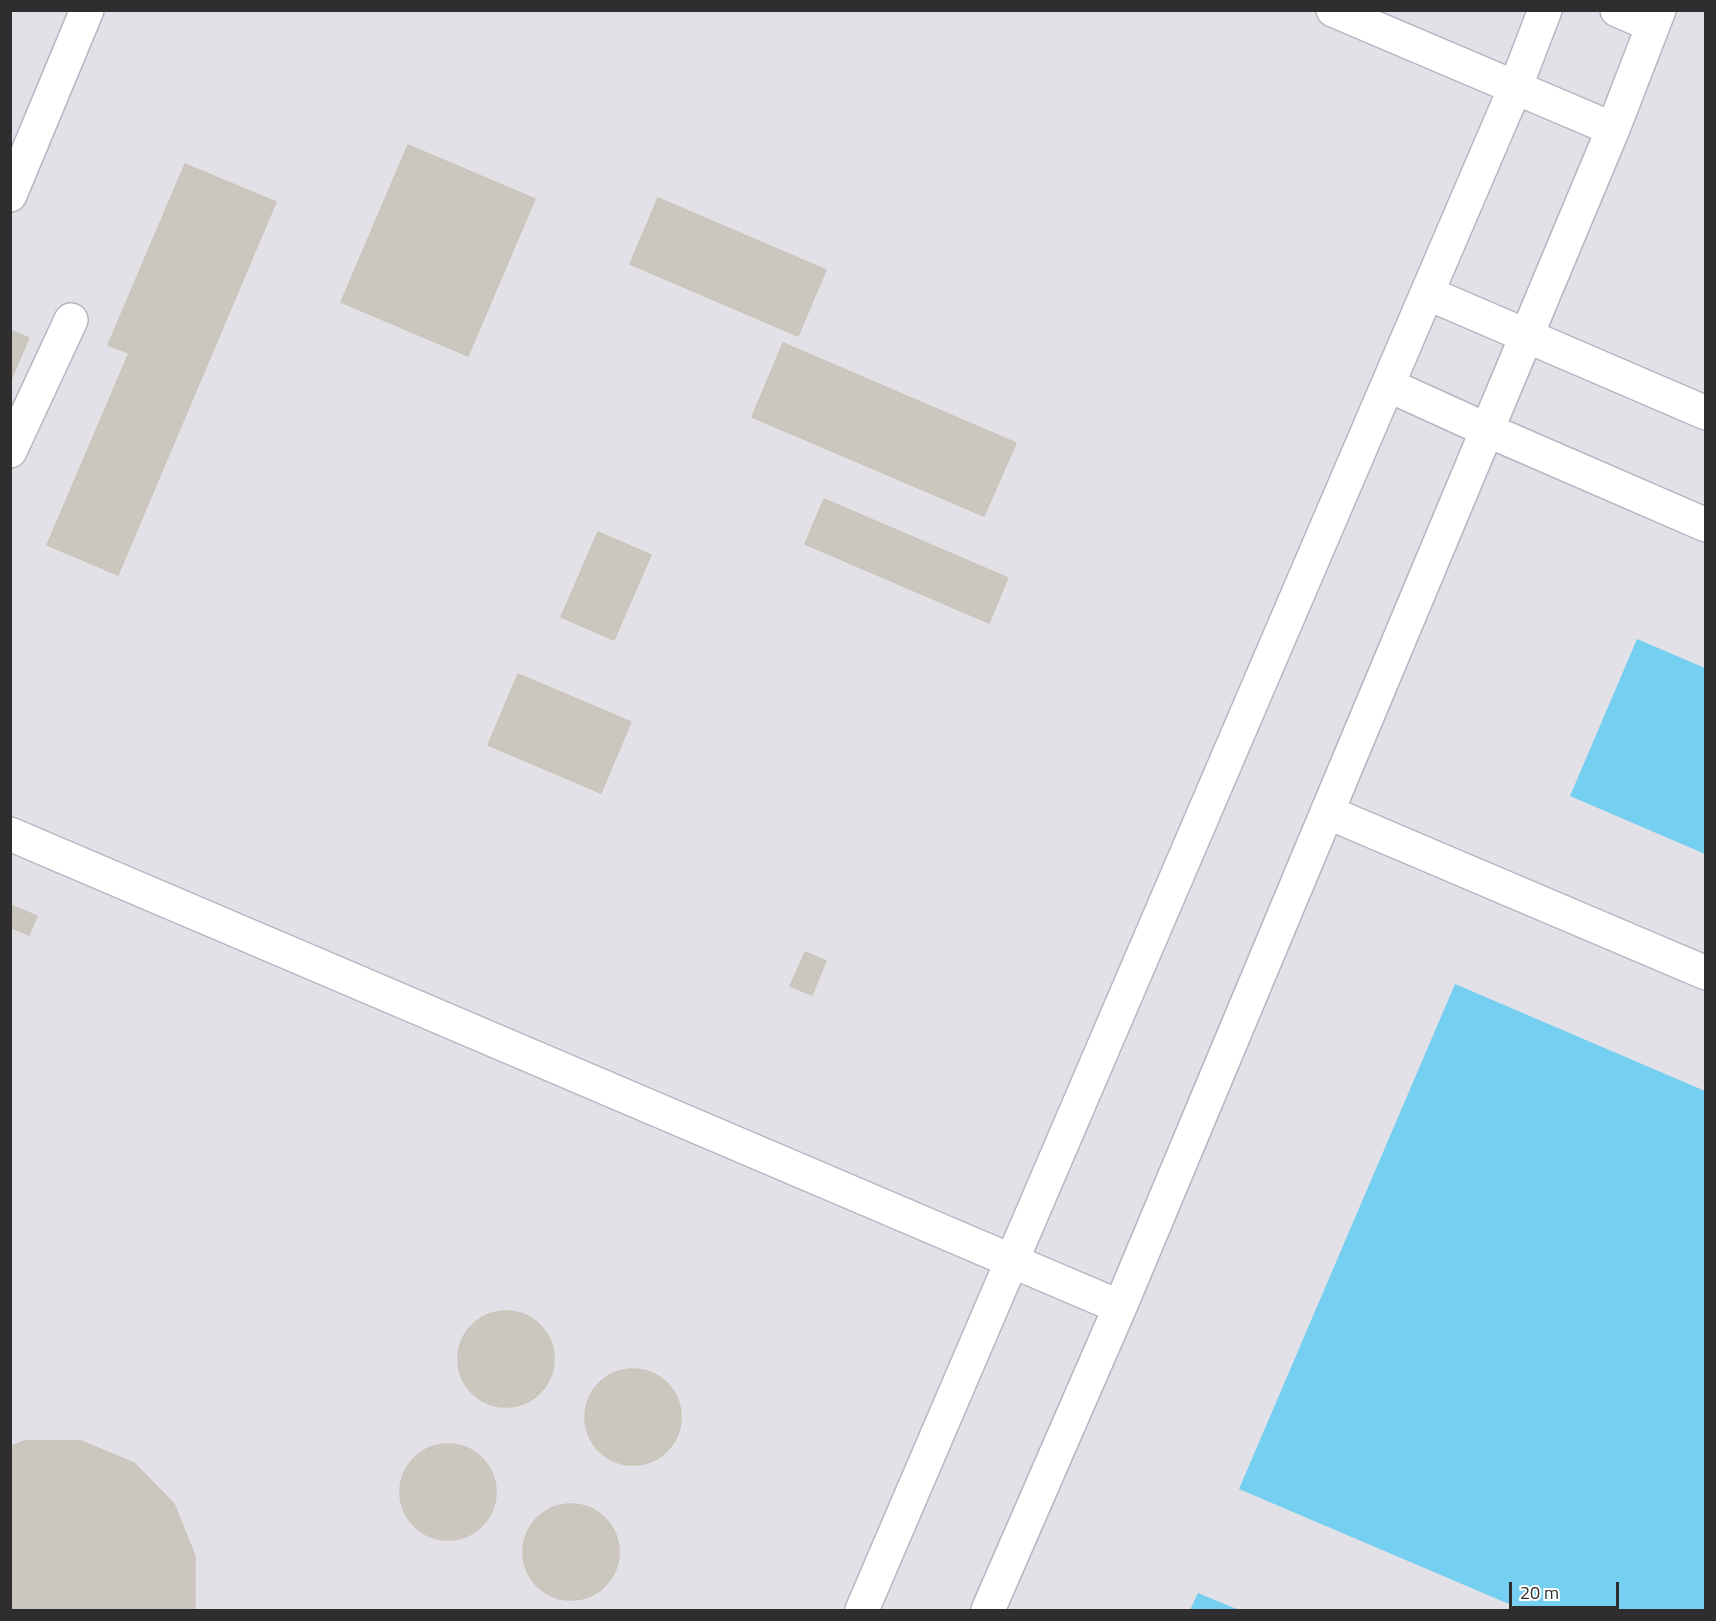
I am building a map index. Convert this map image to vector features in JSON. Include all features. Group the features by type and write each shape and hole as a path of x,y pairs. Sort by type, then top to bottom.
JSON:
{"lane":[{"path":"10,195 87,10"},
{"path":"1333,10 1613,129"},
{"path":"862,1611 1515,88 1545,10"},
{"path":"988,1611 1120,1306 1613,129 1655,18 1617,10"},
{"path":"1427,293 1706,413"},
{"path":"10,451 71,320"},
{"path":"1388,385 1706,525"},
{"path":"1327,812 1706,973"},
{"path":"10,834 1120,1306"}],"shaded area":[{"path":"11,11 1705,11 1705,1610 11,1610"}],"water":[{"path":"1637,639 1705,668 1705,854 1570,796"},
{"path":"1455,984 1705,1091 1705,1610 1523,1610 1239,1489"},
{"path":"1198,1593 1239,1610 1190,1610"}],"building":[{"path":"408,145 535,199 468,356 341,302"},
{"path":"185,164 276,202 118,575 47,545 129,353 108,345"},
{"path":"658,198 826,270 798,336 630,264"},
{"path":"10,330 29,338 10,382"},
{"path":"783,343 1016,443 984,516 752,417"},
{"path":"824,499 1008,578 989,623 805,544"},
{"path":"598,532 651,555 614,640 561,617"},
{"path":"518,674 631,722 601,793 488,745"},
{"path":"10,905 37,916 29,935 10,927"},
{"path":"805,952 826,961 812,995 790,986"},
{"path":"506,1311 524,1315 540,1325 550,1341 554,1359 550,1377 540,1393 524,1403 506,1407 488,1403 472,1393 462,1377 458,1359 462,1341 472,1325 488,1315"},
{"path":"633,1369 651,1373 667,1383 677,1399 681,1417 677,1435 667,1451 651,1461 633,1465 615,1461 599,1451 589,1435 585,1417 589,1399 599,1383 615,1373"},
{"path":"24,1441 81,1441 134,1463 174,1504 195,1556 195,1610 10,1610 10,1447"},
{"path":"448,1444 466,1448 482,1458 492,1474 496,1492 492,1510 482,1526 466,1536 448,1540 430,1536 414,1526 404,1510 400,1492 404,1474 414,1458 430,1448"},
{"path":"571,1504 589,1508 605,1518 615,1534 619,1552 615,1570 605,1586 589,1596 571,1600 553,1596 537,1586 527,1570 523,1552 527,1534 537,1518 553,1508"}]}
